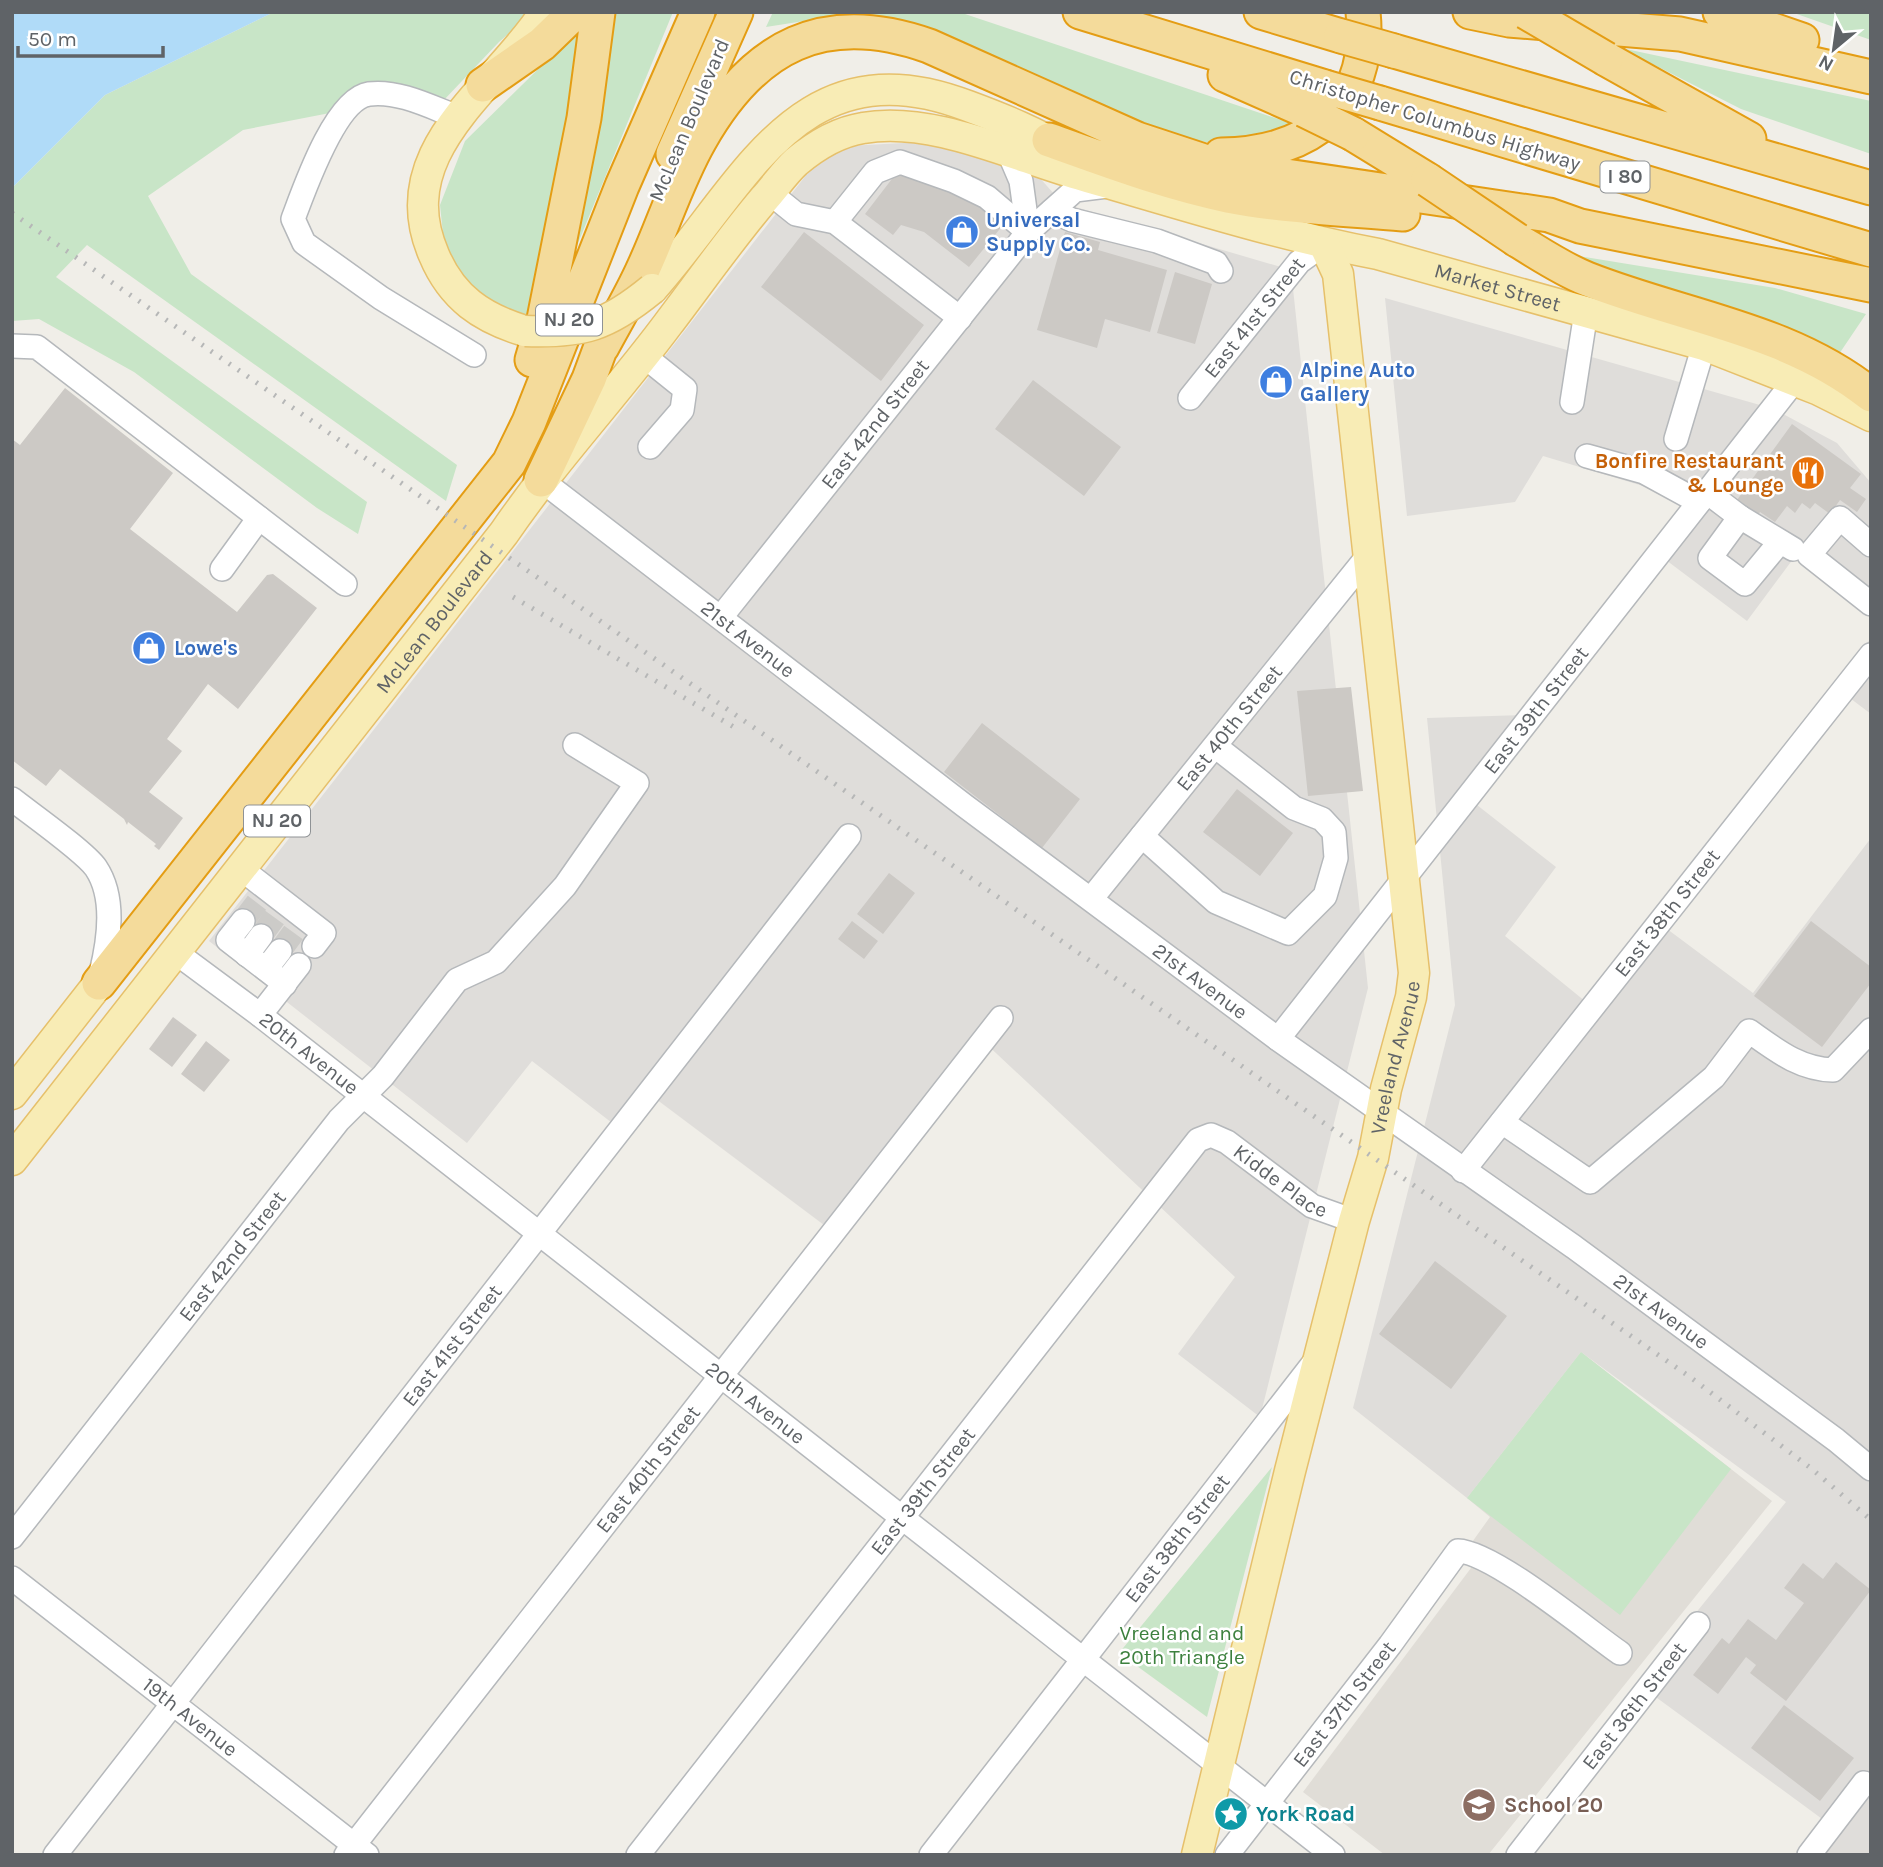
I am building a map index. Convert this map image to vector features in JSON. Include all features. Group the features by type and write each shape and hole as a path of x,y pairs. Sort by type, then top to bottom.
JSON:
{"highway":[{"name":"McLean Boulevard","path":"99,983 509,463 529,422 622,186 698,12"},
{"name":"McLean Boulevard","path":"541,480 602,347 622,281 661,183 736,12"},
{"path":"1261,12 1352,24 1394,51 1871,188"},
{"path":"1470,12 1509,20 1680,34 1871,77"},
{"path":"1526,12 1606,60 1797,166"},
{"path":"1720,12 1871,64"},
{"name":"Christopher Columbus Highway","path":"1082,13 1315,99 1380,103 1871,250"},
{"path":"483,85 590,15"},
{"path":"477,501 507,440 544,319 584,118 590,15"},
{"path":"1170,150 1214,155 1274,150 1302,138 1326,122 1342,106 1356,83 1366,37 1352,24"},
{"path":"602,347 643,269 699,142 722,106 748,76 770,57 793,44 826,32 860,30 897,35 929,46 1137,139 1219,166 1271,176 1549,215 1580,226 1871,285"},
{"path":"1315,99 1353,134 1517,240 1587,279 1779,341 1850,379 1871,395"},
{"path":"1049,140 1184,186 1267,202 1550,227 1580,226"}],"main road":[{"path":"545,12 457,117 439,145 428,172 422,206 427,240 440,270 460,296 492,321 525,331 558,332 591,327 621,314 652,289 760,156 788,128 817,106 851,92 884,89 920,91 952,100 1049,140 1116,184"},
{"name":"Market Street","path":"541,480 644,356 720,251 770,193 811,151 844,133 864,127 922,128 1324,244 1378,254 1704,345 1795,380 1871,416"},
{"name":"Vreeland Avenue","path":"1197,1855 1320,1355 1373,1158 1411,997 1414,973 1338,274 1324,244"},
{"name":"McLean Boulevard","path":"12,1160 504,533 541,480"},
{"name":"McLean Boulevard","path":"12,1094 99,983"}],"street":[{"path":"457,117 396,96 370,94 359,97 349,106 315,158 293,219 304,243 381,298 474,355"},
{"path":"1009,153 1021,181 1028,232"},
{"path":"835,222 875,172 900,162 954,181 987,197 1028,232"},
{"name":"East 42nd Street","path":"721,617 1028,232 1075,190 1116,184"},
{"path":"770,193 796,214 835,222 960,318"},
{"path":"1052,211 1072,220 1157,241 1216,263 1221,271"},
{"name":"East 41st Street","path":"1190,398 1299,262 1324,244"},
{"path":"1572,402 1586,312"},
{"path":"1676,439 1704,345"},
{"path":"12,346 37,347 345,584"},
{"path":"644,356 685,389 682,410 650,447"},
{"name":"East 39th Street","path":"1278,1039 1795,380"},
{"path":"1587,456 1644,472 1703,497 1779,543 1809,555 1871,604"},
{"name":"21st Avenue","path":"541,480 1278,1039 1381,1115 1595,1263 1836,1440 1871,1469"},
{"path":"1740,517 1710,558 1745,584 1779,543"},
{"path":"222,569 259,518"},
{"path":"1809,555 1840,519 1871,545"},
{"name":"East 40th Street","path":"1091,899 1368,556"},
{"name":"East 38th Street","path":"1463,1171 1871,655"},
{"name":"East 42nd Street","path":"12,1536 339,1120 383,1076 457,980 496,962 565,886 637,783 575,745"},
{"path":"1142,836 1216,902 1288,933 1325,896 1336,858 1334,832 1322,819 1294,808 1215,746"},
{"path":"12,799 95,866 105,887 108,944 99,983"},
{"name":"East 41st Street","path":"55,1855 849,836"},
{"path":"240,868 272,902 319,939"},
{"path":"243,921 228,940 285,984"},
{"path":"247,955 261,936"},
{"path":"266,969 280,951"},
{"name":"20th Avenue","path":"175,952 260,1015 1334,1855"},
{"path":"260,1015 299,965"},
{"name":"East 40th Street","path":"356,1851 1001,1018"},
{"path":"1502,1122 1590,1182 1714,1077 1749,1031 1794,1062 1817,1069 1833,1070 1871,1030"},
{"name":"East 39th Street","path":"638,1855 1189,1150 1203,1135 1211,1135"},
{"name":"Kidde Place","path":"1211,1135 1227,1142 1312,1206 1354,1221"},
{"name":"East 38th Street","path":"931,1855 1320,1355"},
{"name":"East 37th Street","path":"1227,1855 1390,1645 1458,1551 1471,1551 1534,1591 1620,1653"},
{"name":"19th Avenue","path":"12,1578 356,1851"},
{"name":"East 36th Street","path":"1518,1855 1698,1624"},
{"path":"1809,1855 1864,1783"}],"shaded area":[{"path":"960,140 1039,177 1062,203 1291,270 1368,988 1260,1417 1178,1354 1235,1277 981,1039 832,1231 644,1090 616,1126 532,1061 467,1143 209,941 828,147"},
{"path":"1385,298 1774,409 1837,443 1871,483 1871,614 1796,555 1747,621 1654,551 1693,501 1543,456 1515,502 1407,516"},
{"path":"1871,638 1871,714 1834,686"},
{"path":"1524,715 1463,794 1556,867 1505,936 1591,1006 1655,920 1753,993 1871,838 1871,1855 1805,1855 1829,1824 1638,1684 1786,1502 1581,1352 1467,1498 1353,1408 1455,1005 1427,718"},
{"path":"1581,1352 1772,1501 1488,1855 1385,1855 1303,1792 1480,1556 1470,1545 1490,1517 1467,1498"}],"green space":[{"path":"274,12 533,12 499,42 443,101 360,91 335,112 243,130 148,196 191,274 457,465 446,501 87,245 56,277 367,502 358,534 317,508 134,372 39,319 12,321 12,188 105,95"},
{"path":"612,12 673,12 576,248"},
{"path":"773,12 959,12 1296,125 1246,148 1179,138 896,20 855,13 766,27"},
{"path":"1791,12 1871,12 1871,40"},
{"path":"581,27 562,192 535,324 495,310 446,263 440,205 465,141"},
{"path":"1621,48 1871,101 1871,154 1741,109"},
{"path":"1548,251 1775,288 1866,314 1835,360"},
{"path":"1581,1352 1731,1469 1620,1615 1467,1498"},
{"name":"Vreeland and 20th Triangle","path":"1272,1467 1207,1717 1119,1653"}],"water":[{"path":"12,12 274,12 105,95 12,188"}],"building":[{"path":"898,171 959,189 1003,225 969,267 924,232 901,225 893,235 865,214"},
{"path":"804,232 924,325 881,381 761,287"},
{"path":"1065,232 1100,242 1098,250 1167,270 1150,332 1105,319 1097,348 1037,330"},
{"path":"1175,272 1212,284 1195,344 1157,333"},
{"path":"1033,380 1121,447 1084,496 995,429"},
{"name":"Lowe's","path":"65,388 173,473 130,529 237,612 267,575 273,574 317,608 238,709 208,684 167,739 182,751 149,792 183,818 159,850 154,846 156,844 128,822 127,825 124,819 60,769 46,786 12,760 12,439 20,445"},
{"name":"Bonfire Restaurant & Lounge","path":"1792,424 1861,474 1850,488 1866,499 1857,512 1840,500 1830,514 1815,503 1810,509 1802,503 1795,513 1787,506 1775,522 1760,512 1758,515 1737,500"},
{"path":"1351,687 1363,791 1308,796 1297,691"},
{"path":"982,723 1080,799 1042,848 944,772"},
{"path":"1237,789 1293,833 1260,876 1203,832"},
{"path":"889,873 915,893 883,934 857,914"},
{"path":"852,921 878,941 864,959 838,939"},
{"path":"1811,921 1871,967 1871,983 1822,1047 1754,996"},
{"path":"173,1017 197,1035 172,1067 149,1049"},
{"path":"206,1041 230,1060 204,1092 181,1074"},
{"path":"1435,1261 1507,1316 1451,1389 1379,1334"},
{"path":"1836,1562 1871,1590 1786,1701 1750,1673 1756,1665 1746,1657 1718,1694 1693,1675 1722,1638 1729,1644 1748,1619 1776,1640 1804,1603 1784,1588 1803,1563 1823,1579"},
{"path":"1784,1705 1854,1758 1820,1801 1751,1748"}],"tunnel":[{"path":"243,921 259,900"},
{"path":"261,936 277,914"},
{"path":"280,951 296,929"}],"railway":[{"path":"12,213 1690,1377 1812,1469 1871,1520"},
{"path":"513,597 739,730"}],"place":[{"name":"Universal Supply Co.","path":"962,232"},
{"name":"Alpine Auto Gallery","path":"1276,382"},
{"name":"Bonfire Restaurant & Lounge","path":"1808,473"},
{"name":"Lowe's","path":"149,648"},
{"name":"School 20","path":"1479,1805"},
{"name":"York Road","path":"1231,1814"}]}
